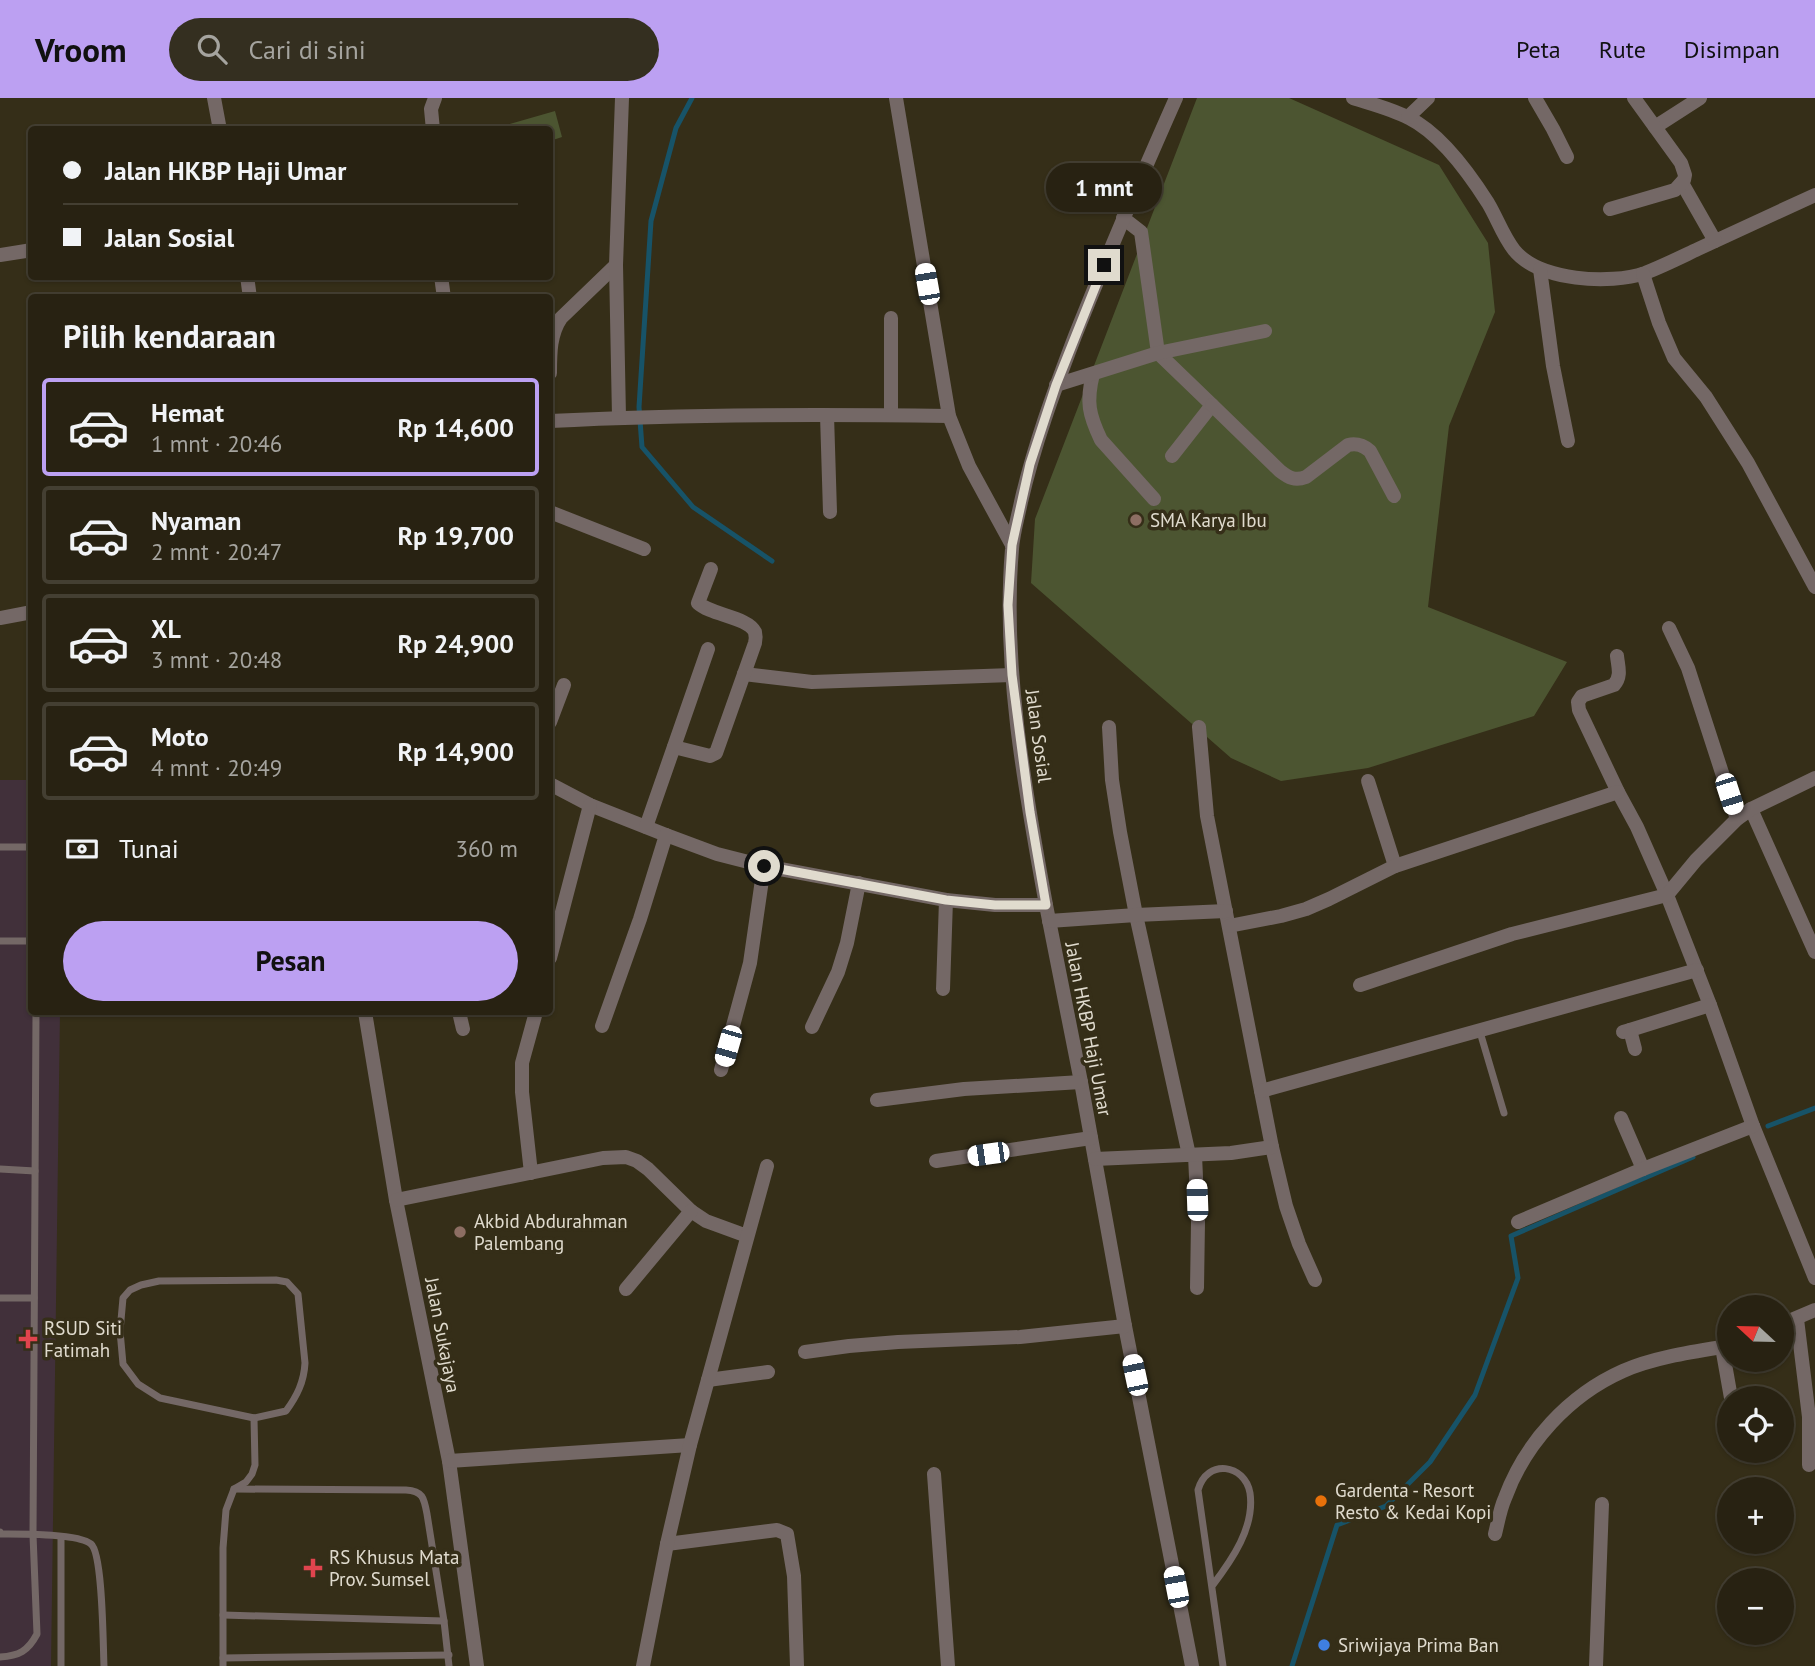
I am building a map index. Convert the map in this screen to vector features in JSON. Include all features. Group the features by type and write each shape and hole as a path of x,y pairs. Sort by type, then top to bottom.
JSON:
{"street":[{"path":"214,98 219,126"},
{"path":"433,126 431,109 435,98"},
{"path":"619,417 616,265 622,98"},
{"path":"896,98 949,416 969,466 1012,545"},
{"name":"Jalan Sosial","path":"1046,905 1030,812 1012,675 1008,605 1012,545 1030,464 1056,385 1123,218 1176,98"},
{"path":"1353,98 1408,117 1433,133 1488,202 1514,249 1523,259 1540,269 1584,279 1643,274 1815,195"},
{"path":"1408,117 1428,98"},
{"path":"1535,98 1567,157"},
{"path":"1609,209 1675,190 1682,184 1685,175 1681,163 1634,98"},
{"path":"1655,127 1700,98"},
{"path":"1682,184 1715,241"},
{"path":"1123,218 1141,232 1158,352 1280,471 1293,480 1306,477 1348,445 1356,444 1364,446 1370,452 1394,496"},
{"path":"0,255 28,251"},
{"path":"553,333 561,318 616,265"},
{"path":"1540,269 1553,366 1568,441"},
{"path":"1643,274 1674,358 1706,397 1748,463 1814,583"},
{"path":"891,318 891,415"},
{"path":"1056,385 1158,352 1265,331"},
{"path":"1093,374 1088,394 1096,430 1101,440 1154,499"},
{"path":"1172,456 1212,405"},
{"path":"827,415 830,512"},
{"path":"553,421 619,417 949,416"},
{"path":"553,513 644,549"},
{"path":"674,747 710,756 715,754 755,643 755,633 749,625 698,603 711,569"},
{"path":"0,618 28,613"},
{"path":"1670,628 1688,668 1737,819"},
{"path":"646,827 708,649"},
{"path":"1617,656 1619,671 1615,685 1586,693 1579,699 1578,706 1667,895 1753,1126 1815,1278"},
{"path":"744,674 812,681 1012,675"},
{"path":"553,714 564,685"},
{"path":"1109,727 1112,780 1136,915 1192,1155 1198,1222 1197,1288"},
{"path":"1199,727 1207,816 1272,1147 1286,1206 1315,1280"},
{"path":"1360,985 1512,934 1667,895 1696,860 1737,819 1751,809 1815,778"},
{"path":"1368,781 1395,866"},
{"path":"553,786 590,805 666,835 717,854 764,866 946,900 995,905 1046,905"},
{"path":"1049,921 1136,915 1227,918 1281,916 1329,899 1395,866 1618,792"},
{"path":"553,947 590,805"},
{"path":"1751,809 1815,952"},
{"path":"602,1026 666,835"},
{"path":"721,1070 750,963 764,866"},
{"path":"813,1027 838,972 859,883"},
{"path":"943,989 946,900"},
{"name":"Jalan HKBP Haji Umar","path":"1046,905 1192,1666"},
{"path":"1261,1091 1697,970"},
{"path":"1635,1049 1626,1031 1710,1005"},
{"name":"Jalan Sukajaya","path":"366,1015 397,1200 449,1461 477,1666"},
{"path":"460,1015 463,1030"},
{"path":"531,1173 522,1091 522,1063 535,1015"},
{"path":"877,1100 964,1089 1081,1082"},
{"path":"1621,1118 1643,1170"},
{"path":"1518,1222 1753,1126"},
{"path":"936,1161 1091,1138"},
{"path":"1095,1159 1231,1153 1272,1147"},
{"path":"397,1200 603,1158 626,1157 648,1169 691,1211 706,1220 747,1236"},
{"path":"643,1666 690,1445 767,1166"},
{"path":"626,1289 691,1211"},
{"path":"1794,1320 1815,1310"},
{"path":"1797,1319 1809,1417 1809,1465"},
{"path":"805,1352 898,1342 1020,1337 1125,1326"},
{"path":"1495,1534 1505,1497 1522,1462 1546,1427 1569,1405 1597,1384 1625,1370 1717,1348"},
{"path":"708,1380 768,1372"},
{"path":"449,1461 690,1445"},
{"path":"934,1474 948,1666"},
{"path":"1596,1666 1602,1504"},
{"path":"667,1544 777,1530 787,1534 794,1576 797,1666"}],"lane":[{"path":"0,847 28,848"},
{"path":"0,941 28,941"},
{"path":"0,1657 22,1653 29,1648 37,1634 33,1535 36,1015"},
{"path":"1480,1032 1504,1113"},
{"path":"0,1169 35,1171"},
{"path":"276,1280 286,1283 298,1293 305,1374 297,1395 286,1411 254,1418 160,1398 138,1384 122,1364 120,1331 123,1298 130,1290 159,1282 276,1280"},
{"path":"0,1298 34,1298"},
{"path":"254,1418 256,1465 246,1482 234,1489 226,1510 223,1662 449,1654"},
{"path":"1212,1586 1233,1558 1250,1510 1250,1492 1246,1481 1240,1475 1222,1468 1206,1473 1198,1490 1223,1666"},
{"path":"234,1489 415,1491 425,1501 449,1666"},
{"path":"0,1532 78,1538 94,1547 99,1570 104,1666"},
{"path":"61,1537 61,1666"},
{"path":"223,1615 444,1621"}],"shaded area":[{"name":"RSUD Siti Fatimah","path":"0,780 28,780 28,1015 60,1015 51,1666 0,1666"}],"green space":[{"path":"1197,98 1289,98 1439,165 1488,243 1495,312 1449,426 1428,607 1567,662 1534,716 1368,768 1281,781 1231,758 1031,583 1035,519"},
{"path":"555,111 562,137 553,140 553,126 503,126"}],"waterway":[{"path":"692,98 676,128 651,221 639,407 642,447 693,507 772,561"},
{"path":"1768,1126 1815,1108"},
{"path":"1292,1666 1337,1525 1386,1506 1430,1462 1475,1395 1518,1278 1511,1236 1693,1157"}],"place":[{"name":"SMA Karya Ibu","path":"1136,520"},
{"name":"Akbid Abdurahman Palembang","path":"460,1232"},
{"name":"RSUD Siti Fatimah","path":"28,1339"},
{"name":"Gardenta - Resort Resto & Kedai Kopi","path":"1321,1501"},
{"name":"RS Khusus Mata Prov. Sumsel","path":"313,1568"},
{"name":"Sriwijaya Prima Ban","path":"1324,1645"}],"route":[{"path":"764,866 974,904 1046,905 1030,812 1012,675 1008,605 1012,545 1030,464 1056,385 1104,265"}]}
